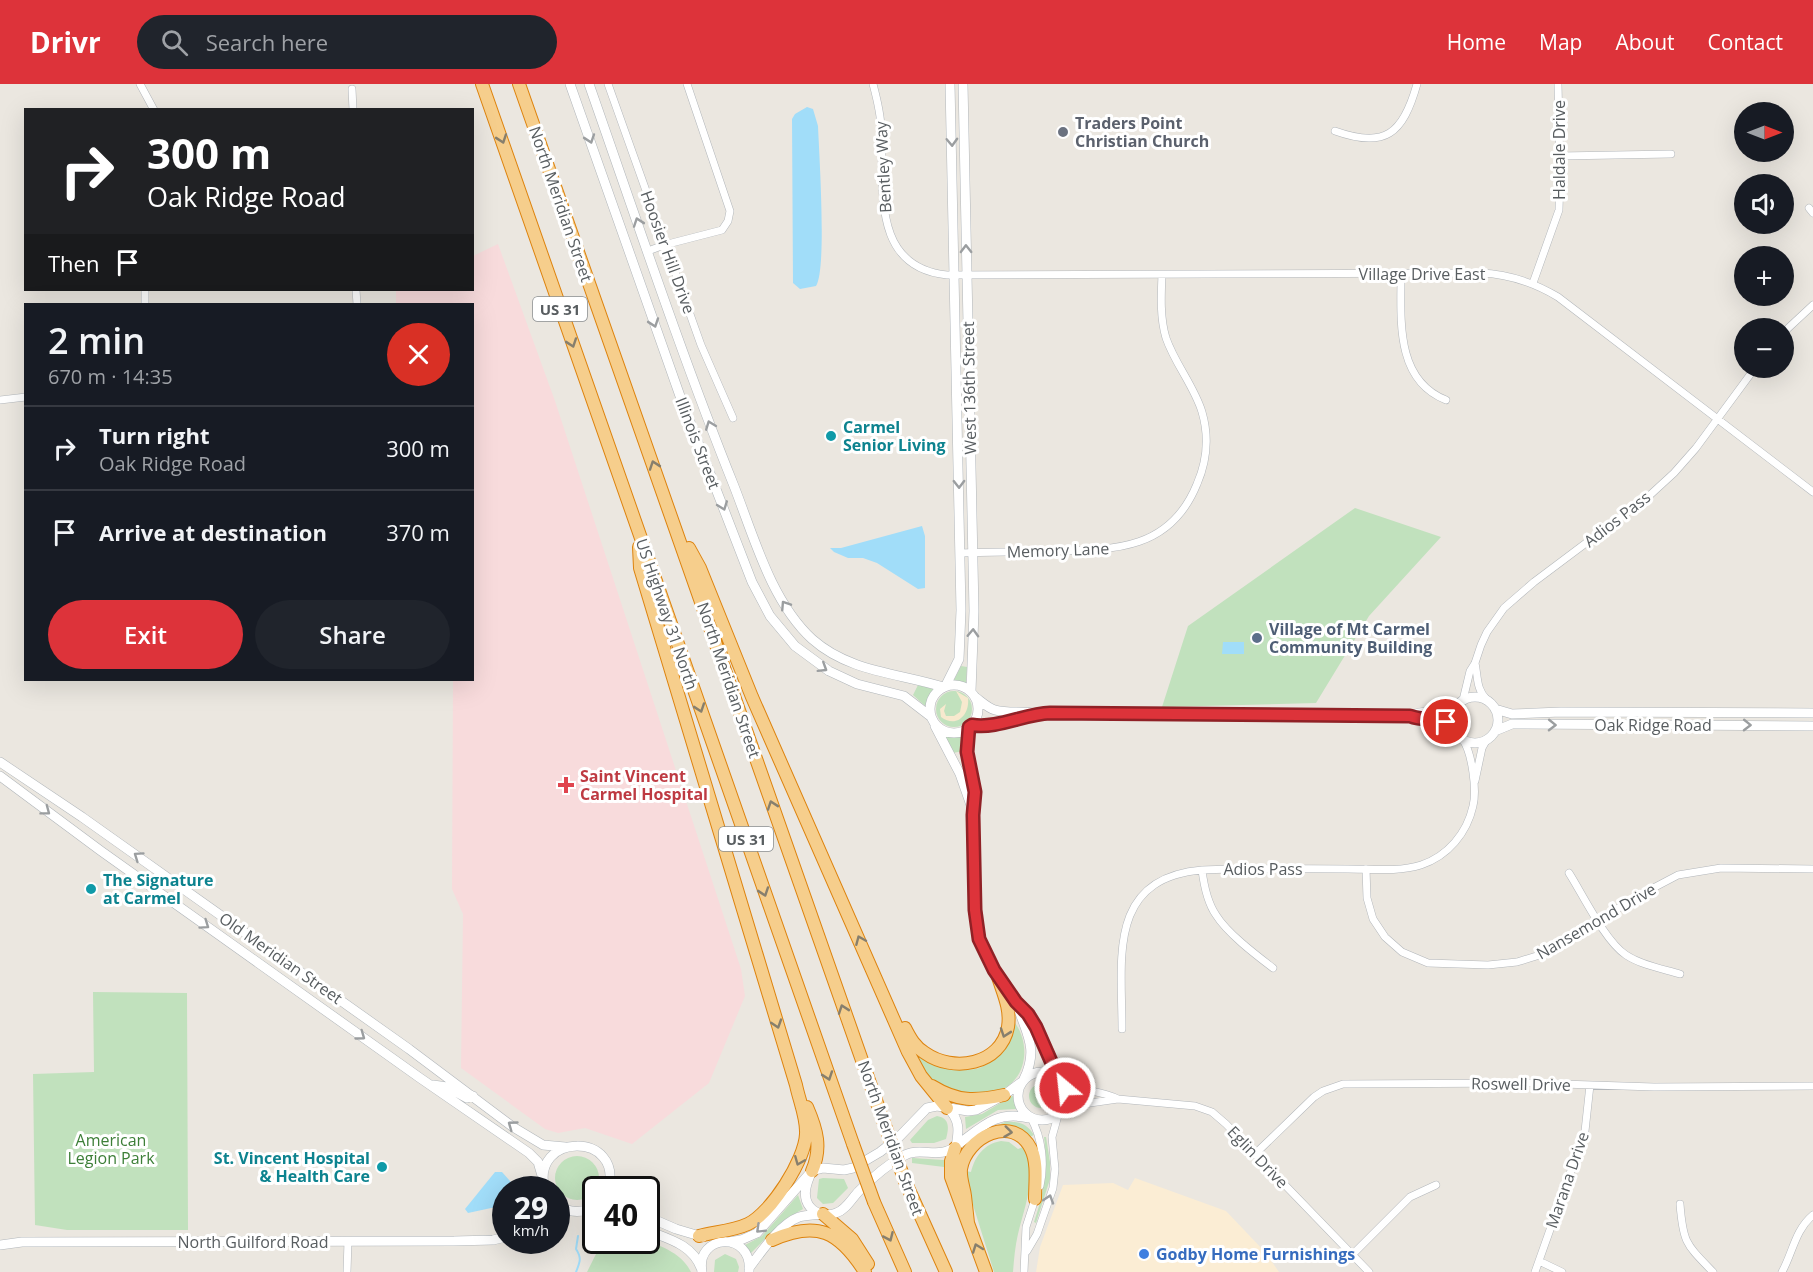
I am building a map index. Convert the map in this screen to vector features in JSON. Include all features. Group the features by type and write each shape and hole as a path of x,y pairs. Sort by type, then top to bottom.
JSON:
{"highway":[{"name":"US Highway 31 North","path":"482,84 853,1144 874,1202 905,1272"},
{"name":"North Meridian Street","path":"519,84 884,1123 905,1181 946,1272"},
{"path":"673,521 700,568 741,673 912,1060 924,1080 948,1108"},
{"path":"639,533 640,568 796,1084 807,1132 804,1149 793,1174 753,1222 741,1227 699,1236"},
{"path":"883,994 913,1042 924,1052 947,1063 970,1063 993,1052 1006,1033 1008,1013 998,976"},
{"path":"924,1080 949,1096 960,1099 976,1100 1004,1095"},
{"path":"796,1084 817,1134 818,1156 812,1171"},
{"path":"968,1223 961,1177 963,1162 972,1146 993,1132 1009,1130 1017,1133 1027,1142 1034,1161 1035,1199"},
{"path":"956,1147 951,1161 951,1174 986,1272"},
{"path":"823,1214 855,1244 872,1272"},
{"path":"772,1240 800,1230 810,1229 824,1232 847,1248 865,1272"}],"street":[{"path":"140,84 153,108"},
{"name":"Illinois Street","path":"570,84 680,396 752,582 770,616 795,646 829,671 857,684 904,696 931,718"},
{"name":"Illinois Street","path":"589,84 710,426 775,588 785,606 814,640 845,660 867,669 945,686"},
{"name":"Hoosier Hill Drive","path":"608,84 701,345 733,418"},
{"path":"648,251 664,244 722,230 728,221 730,211 687,84"},
{"name":"Bentley Way","path":"873,84 881,128 883,205 890,236 897,249 911,262 936,274 961,275"},
{"name":"West 136th Street","path":"950,84 961,275 972,553 973,694"},
{"name":"West 136th Street","path":"945,686 959,659 963,84"},
{"path":"1335,131 1364,140 1384,137 1391,133 1403,118 1417,84"},
{"name":"Haldale Drive","path":"1533,283 1559,210 1558,84"},
{"path":"352,89 353,108"},
{"path":"1560,156 1671,154"},
{"path":"1401,274 1402,335 1410,364 1426,389 1446,400"},
{"name":"Village Drive East","path":"961,275 1490,274 1518,278 1533,283 1558,297 1813,492"},
{"name":"Memory Lane","path":"960,553 1096,551 1121,548 1140,542 1156,533 1177,516 1187,503 1196,487 1204,464 1206,432 1198,401 1164,331 1162,275"},
{"path":"1794,323 1813,305"},
{"name":"Adios Pass","path":"1460,703 1470,671 1487,632 1504,608 1534,582 1650,495 1674,472 1718,419 1748,378"},
{"path":"0,400 24,397"},
{"path":"973,813 960,774 931,718 931,700 936,692 945,686 960,685 994,710 1038,714 1410,716 1423,721 1439,720 1454,728 1463,740 1475,743 1487,739 1495,730 1497,720 1495,709 1481,694 1475,663"},
{"path":"973,694 978,710 970,726 967,752 975,792 973,813 976,926 984,951 998,976 1036,1027 1064,1085 1066,1096 1052,1135 1055,1169 1052,1193 1037,1234 1026,1253"},
{"path":"1410,716 1421,711 1446,710 1477,697 1487,700"},
{"path":"1454,728 1452,717 1460,703"},
{"name":"Oak Ridge Road","path":"1495,709 1512,714 1561,712 1813,713"},
{"path":"931,718 942,730 959,733 970,726 987,725 1038,714"},
{"name":"Oak Ridge Road","path":"1495,730 1512,724 1813,726"},
{"name":"Adios Pass","path":"1122,1029 1123,931 1131,912 1151,886 1169,876 1186,871 1366,869 1423,865 1444,853 1467,826 1474,801 1475,781 1482,748 1487,739"},
{"name":"Adios Pass","path":"1463,740 1469,750 1475,781"},
{"name":"Old Meridian Street","path":"0,762 88,821 474,1096 513,1127 547,1146 582,1145 597,1151 607,1164 610,1176"},
{"name":"Old Meridian Street","path":"0,776 71,830 529,1153 538,1162 542,1176"},
{"name":"Nansemond Drive","path":"1366,869 1367,898 1378,928 1402,952 1428,963 1488,965 1517,962 1543,954 1666,880 1692,872 1721,868 1813,869"},
{"path":"1202,870 1208,901 1217,917 1273,968"},
{"path":"1569,873 1608,936 1627,955 1680,974"},
{"path":"313,1002 322,988"},
{"path":"1016,1002 1032,1047 1030,1064 1019,1090 1018,1101 1023,1111 1031,1118 1040,1136 1042,1161 1040,1184 1026,1227 1024,1272"},
{"path":"702,1270 703,1256 707,1250 718,1243 741,1240 757,1233 812,1171 826,1168 844,1170 860,1165 898,1138 923,1111 932,1106 976,1110 1038,1073 1049,1074 1060,1079"},
{"name":"Eglin Drive","path":"1060,1079 1080,1090 1106,1094 1118,1099"},
{"name":"Roswell Drive","path":"1255,1154 1314,1097 1343,1084 1813,1086"},
{"path":"431,1085 447,1087 467,1098 474,1096"},
{"name":"Marana Drive","path":"1535,1272 1585,1131 1590,1085"},
{"name":"Eglin Drive","path":"1059,1112 1083,1104 1118,1099 1207,1109 1226,1124 1369,1272"},
{"path":"948,1108 955,1115 958,1125 956,1147"},
{"path":"750,1270 772,1240 797,1218 833,1214 842,1210 868,1182 905,1154 943,1153 956,1147 998,1118 1010,1115 1047,1119 1059,1112"},
{"path":"544,1176 545,1167 551,1157 565,1147"},
{"path":"812,1171 806,1189 806,1198 812,1208 823,1214"},
{"path":"1352,1255 1410,1197 1436,1185"},
{"path":"1680,1204 1684,1237 1690,1248 1713,1272"},
{"path":"572,1212 582,1212"},
{"path":"1782,1272 1803,1224 1813,1215"},
{"path":"660,1221 699,1236 742,1248 749,1261 750,1270"},
{"path":"660,1236 687,1247 697,1258 702,1270"},
{"name":"North Guilford Road","path":"0,1245 22,1242 475,1241 492,1239"},
{"path":"347,1272 348,1241"},
{"path":"1539,1261 1562,1272"}],"shaded area":[{"name":"Saint Vincent Carmel Hospital","path":"498,244 555,401 741,969 745,996 709,1083 632,1144 585,1128 558,1133 545,1129 461,1068 463,914 452,889 453,681 474,681 474,303 396,303 396,291 474,291 474,256"},
{"path":"1135,1178 1226,1211 1265,1252 1279,1272 1036,1272 1040,1247 1063,1185 1113,1183 1128,1190"}],"green space":[{"path":"1355,508 1441,537 1369,616 1316,703 1162,707 1188,626"},
{"path":"961,666 967,667 966,683 954,680"},
{"path":"918,685 933,689 925,706 913,695"},
{"path":"954,691 967,696 972,709 967,722 954,727 941,722 936,709 941,696"},
{"path":"964,735 963,751 953,753 945,737"},
{"name":"American Legion Park","path":"93,992 187,993 188,1230 67,1230 35,1225 33,1074 94,1072"},
{"path":"1015,1023 1023,1042 1023,1063 1014,1081 995,1092 962,1093 939,1085 926,1074 912,1049 960,1069 979,1068 988,1063"},
{"path":"1041,1084 1050,1087 1053,1096 1050,1105 1041,1108 1032,1105 1029,1096 1032,1087"},
{"path":"1014,1096 1016,1109 998,1110 966,1129 965,1117 982,1114"},
{"path":"937,1116 948,1124 946,1139 934,1143 912,1143 910,1140 928,1120"},
{"path":"1005,1122 1022,1124 1034,1135 1030,1137 1014,1127 994,1127"},
{"path":"1044,1137 1046,1137 1050,1162 1050,1179 1036,1223 1034,1222 1043,1191 1045,1170"},
{"path":"1001,1141 1009,1142 1018,1149 1023,1147 1030,1168 1029,1190 1017,1239 1013,1272 994,1272 968,1189 966,1171 971,1172 975,1161 985,1148"},
{"path":"577,1156 585,1158 597,1170 598,1176 582,1176 582,1199 577,1200 570,1198 570,1176 556,1176 562,1163"},
{"path":"912,1158 944,1160 944,1167 912,1163"},
{"path":"819,1179 844,1179 848,1188 833,1203 823,1204 817,1198"},
{"path":"798,1195 803,1209 784,1220 750,1254 745,1245 762,1236"},
{"path":"660,1246 683,1261 691,1272 587,1272 596,1254 660,1254"},
{"path":"725,1254 736,1259 738,1272 714,1272 715,1260"}],"sand":[{"path":"956,691 968,698 967,709 961,718 947,720 941,717 940,709 946,704 944,711 946,716 954,716 960,712 962,702"}],"water":[{"path":"807,107 813,109 818,126 822,210 821,258 816,286 800,289 793,283 792,119 795,114"},
{"path":"922,526 925,536 925,588 918,589 877,563 863,558 848,558 830,548 841,548"},
{"path":"1223,642 1244,642 1244,654 1222,654"},
{"path":"495,1172 502,1172 506,1176 492,1176 492,1208 468,1213 465,1209"}],"waterway":[{"path":"576,1272 580,1260 576,1249 578,1236"}],"place":[{"name":"Traders Point Christian Church","path":"1063,132"},
{"name":"Carmel Senior Living","path":"831,436"},
{"name":"Village of Mt Carmel Community Building","path":"1257,638"},
{"name":"Saint Vincent Carmel Hospital","path":"566,785"},
{"name":"The Signature at Carmel","path":"91,889"},
{"name":"St. Vincent Hospital & Health Care","path":"382,1167"},
{"name":"Godby Home Furnishings","path":"1144,1254"}],"route":[{"path":"1065,1088 1036,1027 994,970 979,939 975,910 973,815 975,792 967,752 969,727 1050,713 1410,716 1423,721 1446,722"}]}
